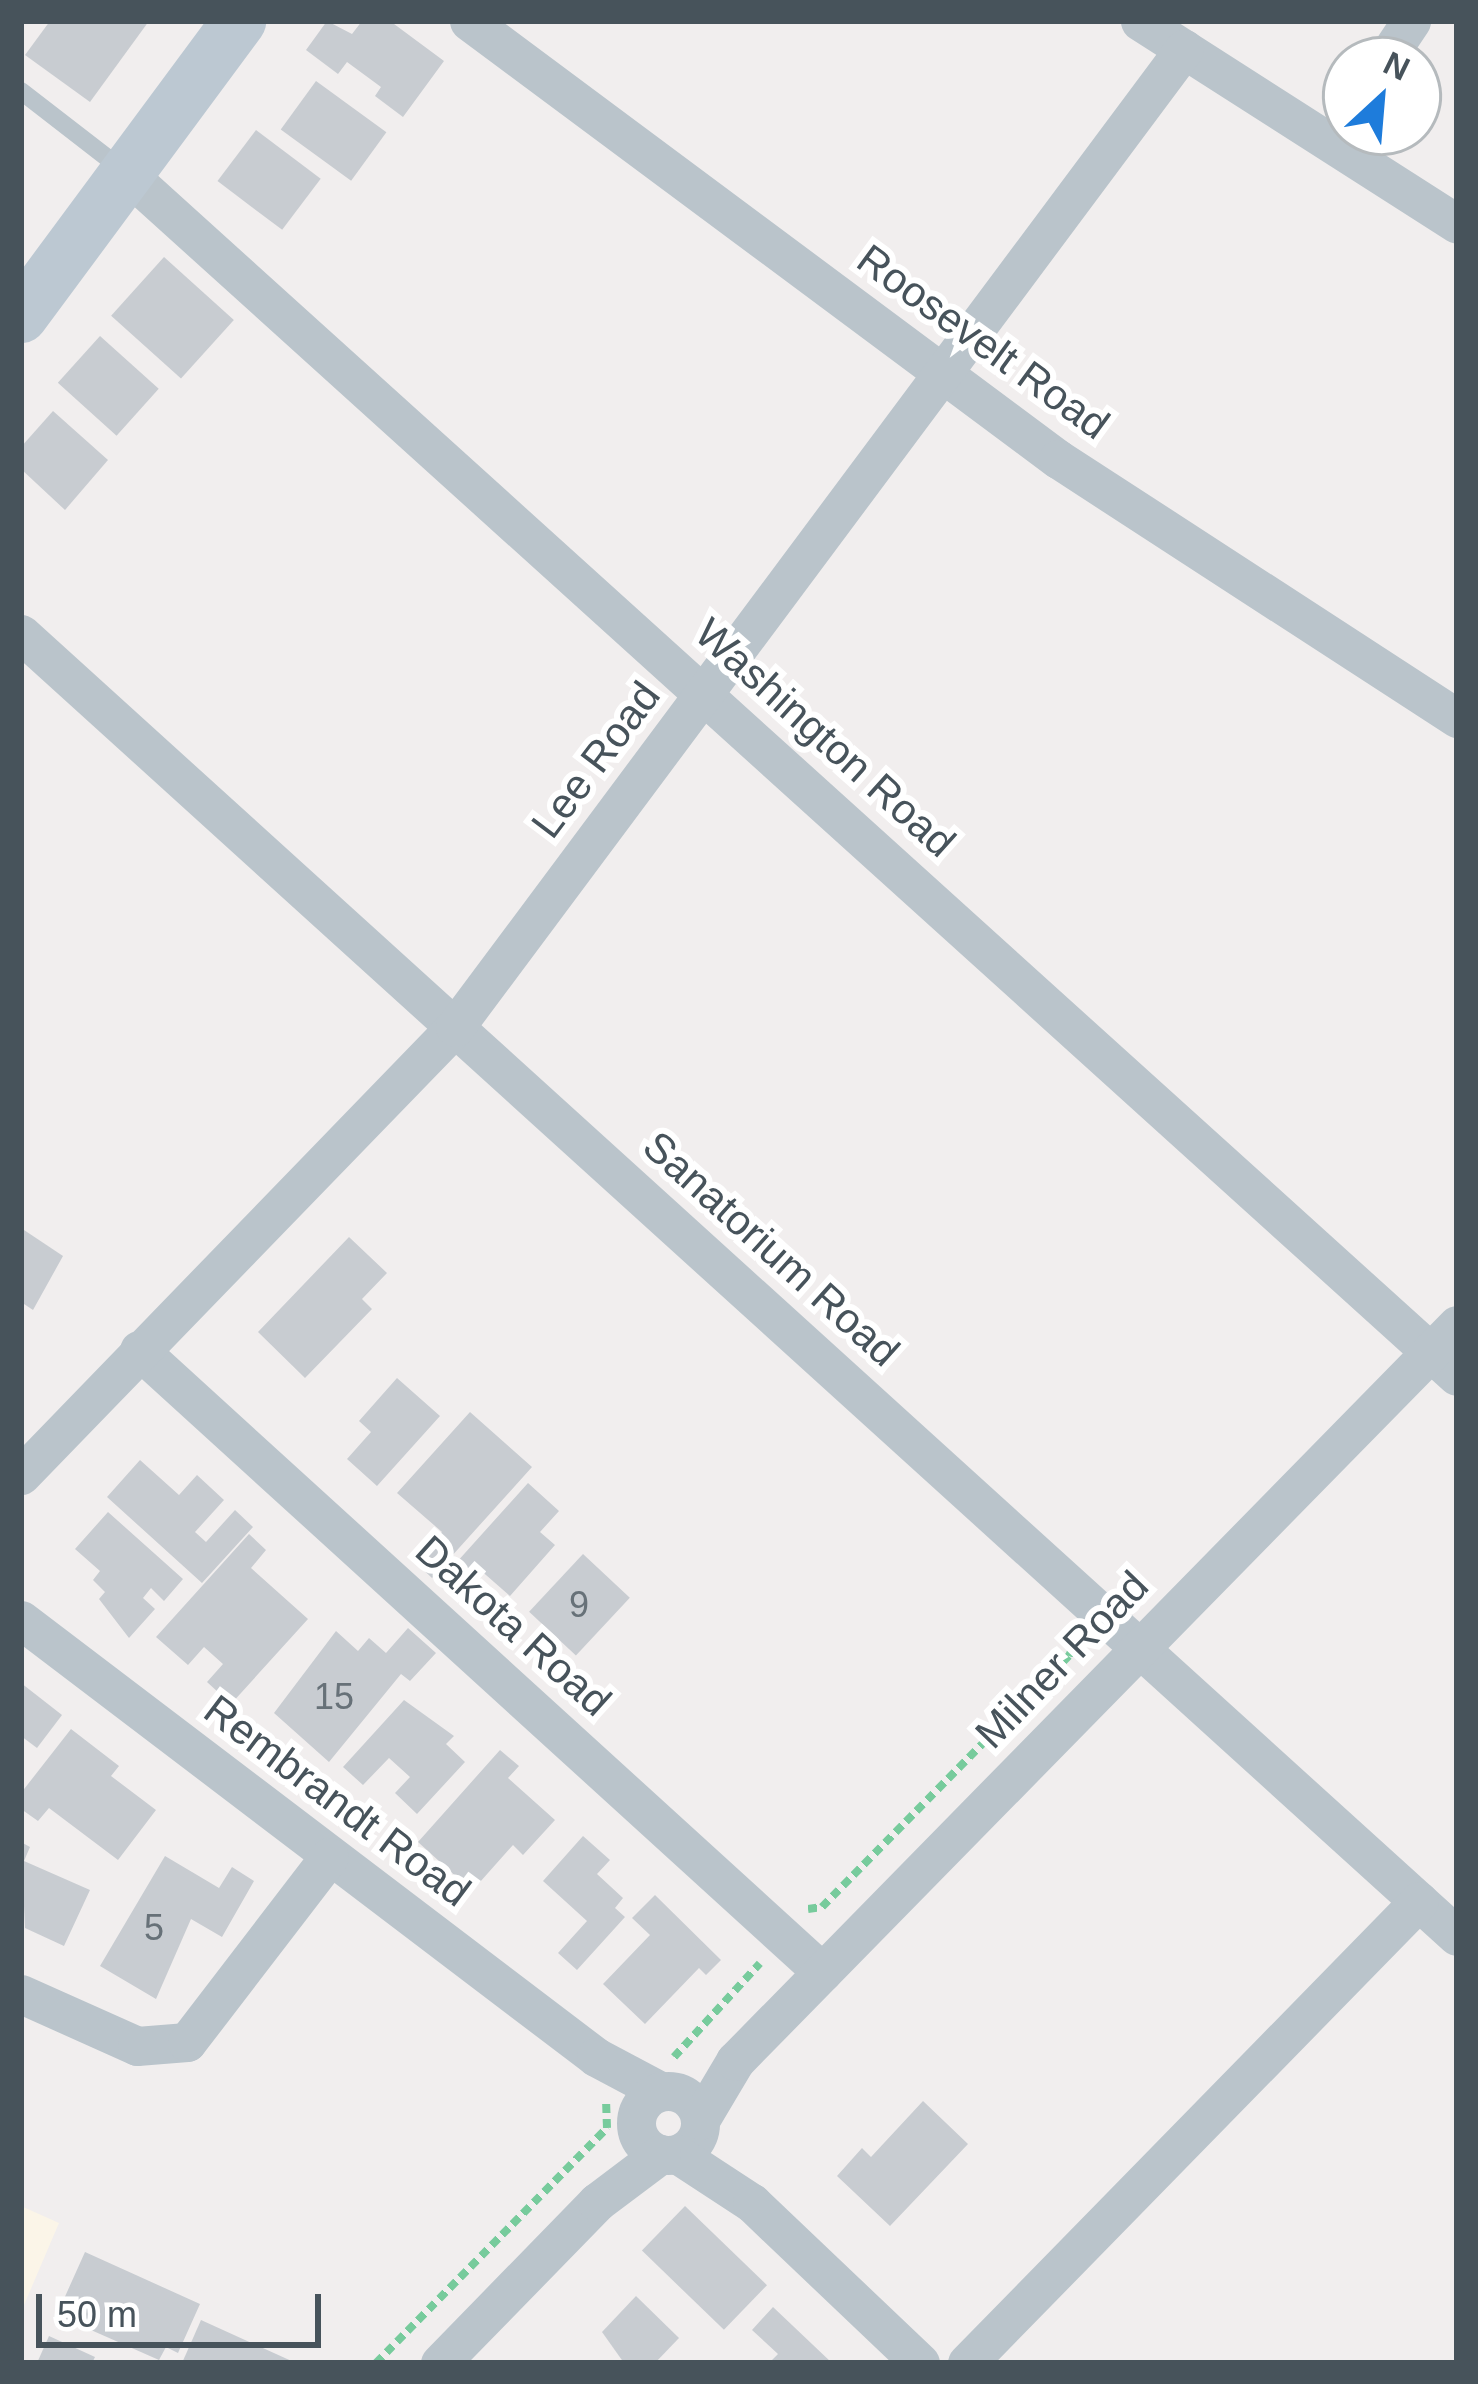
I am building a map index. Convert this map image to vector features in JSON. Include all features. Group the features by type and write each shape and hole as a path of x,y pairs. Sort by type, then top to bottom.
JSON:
{"main road":[{"path":"34,288 239,21"}],"street":[{"name":"Roosevelt Road","path":"469,21 1058,459 1457,718"},
{"path":"1140,21 1322,123"},
{"name":"Lee Road","path":"21,1475 455,1027 1184,49"},
{"path":"1370,156 1457,224"},
{"name":"Washington Road","path":"126,173 705,694 1448,1351"},
{"name":"Sanatorium Road","path":"21,634 1457,1936"},
{"name":"Dakota Road","path":"139,1350 822,1972"},
{"name":"Milner Road","path":"440,2363 597,2202 653,2109 734,2061 1140,1650 1448,1351"},
{"name":"Rembrandt Road","path":"21,1620 653,2109 920,2363"},
{"path":"21,1994 137,2046 187,2042 328,1857"},
{"path":"967,2363 1419,1901"}],"lane":[{"path":"21,92 126,173"}],"path":[{"path":"653,2109 634,2059 678,2056 757,1974 804,1909 822,1906 1070,1655 1076,1628 1096,1609"},
{"path":"376,2363 607,2128 606,2093 653,2109"}],"shaded area":[{"path":"21,2206 59,2223 21,2312"}],"building":[{"path":"50,21 149,21 90,102 25,55"},
{"path":"327,21 352,34 362,21 390,21 444,61 403,117 375,96 381,87 347,62 338,74 306,50"},
{"path":"316,81 386,132 351,181 281,130"},
{"path":"256,130 321,179 282,230 217,181"},
{"path":"164,257 234,320 181,379 111,316"},
{"path":"100,336 159,389 117,436 58,383"},
{"path":"53,411 108,460 65,510 21,469 21,447"},
{"path":"21,1228 63,1256 33,1310 21,1302"},
{"path":"349,1237 387,1273 362,1299 372,1309 305,1378 258,1332"},
{"path":"397,1378 440,1416 377,1486 347,1459 371,1432 359,1421"},
{"path":"470,1412 532,1467 432,1578 415,1562 442,1532 397,1493"},
{"path":"140,1460 179,1495 197,1475 224,1500 195,1532 206,1542 235,1510 253,1527 202,1583 107,1497"},
{"path":"528,1483 559,1511 540,1532 555,1545 510,1596 478,1568 470,1577 456,1563"},
{"path":"108,1512 183,1579 164,1601 151,1588 143,1598 155,1609 129,1638 99,1599 105,1592 93,1580 100,1571 75,1549"},
{"path":"249,1534 266,1550 251,1568 308,1619 231,1704 207,1682 223,1664 204,1647 188,1665 156,1637"},
{"path":"583,1554 630,1598 576,1655 529,1612"},
{"path":"408,1628 436,1653 410,1681 401,1674 329,1762 274,1713 336,1631 358,1651 369,1638 386,1653"},
{"path":"21,1683 62,1715 37,1748 21,1736"},
{"path":"404,1700 454,1736 446,1744 465,1762 417,1814 395,1793 410,1777 389,1758 363,1785 343,1767"},
{"path":"71,1729 119,1766 111,1776 156,1810 118,1860 49,1808 38,1821 21,1809 21,1793"},
{"path":"500,1750 519,1766 508,1778 555,1820 523,1855 513,1845 472,1891 418,1842"},
{"path":"583,1836 610,1860 597,1874 623,1898 615,1908 625,1917 577,1970 558,1953 587,1921 543,1881"},
{"path":"21,1842 30,1847 24,1861 90,1890 64,1946 25,1928"},
{"path":"165,1856 219,1888 232,1867 254,1881 222,1937 191,1919 156,1999 100,1966"},
{"path":"655,1895 721,1960 706,1975 699,1968 645,2024 603,1984 650,1935 632,1918"},
{"path":"923,2101 968,2144 890,2226 837,2176 862,2148 871,2157"},
{"path":"685,2206 767,2285 724,2330 642,2251"},
{"path":"85,2252 200,2304 178,2353 166,2347 159,2360 66,2319 72,2305 63,2301"},
{"path":"636,2296 679,2338 655,2363 624,2363 602,2332"},
{"path":"773,2307 832,2363 769,2363 778,2354 752,2330"},
{"path":"201,2320 296,2363 182,2363"},
{"path":"49,2336 95,2357 92,2363 37,2363"}]}
